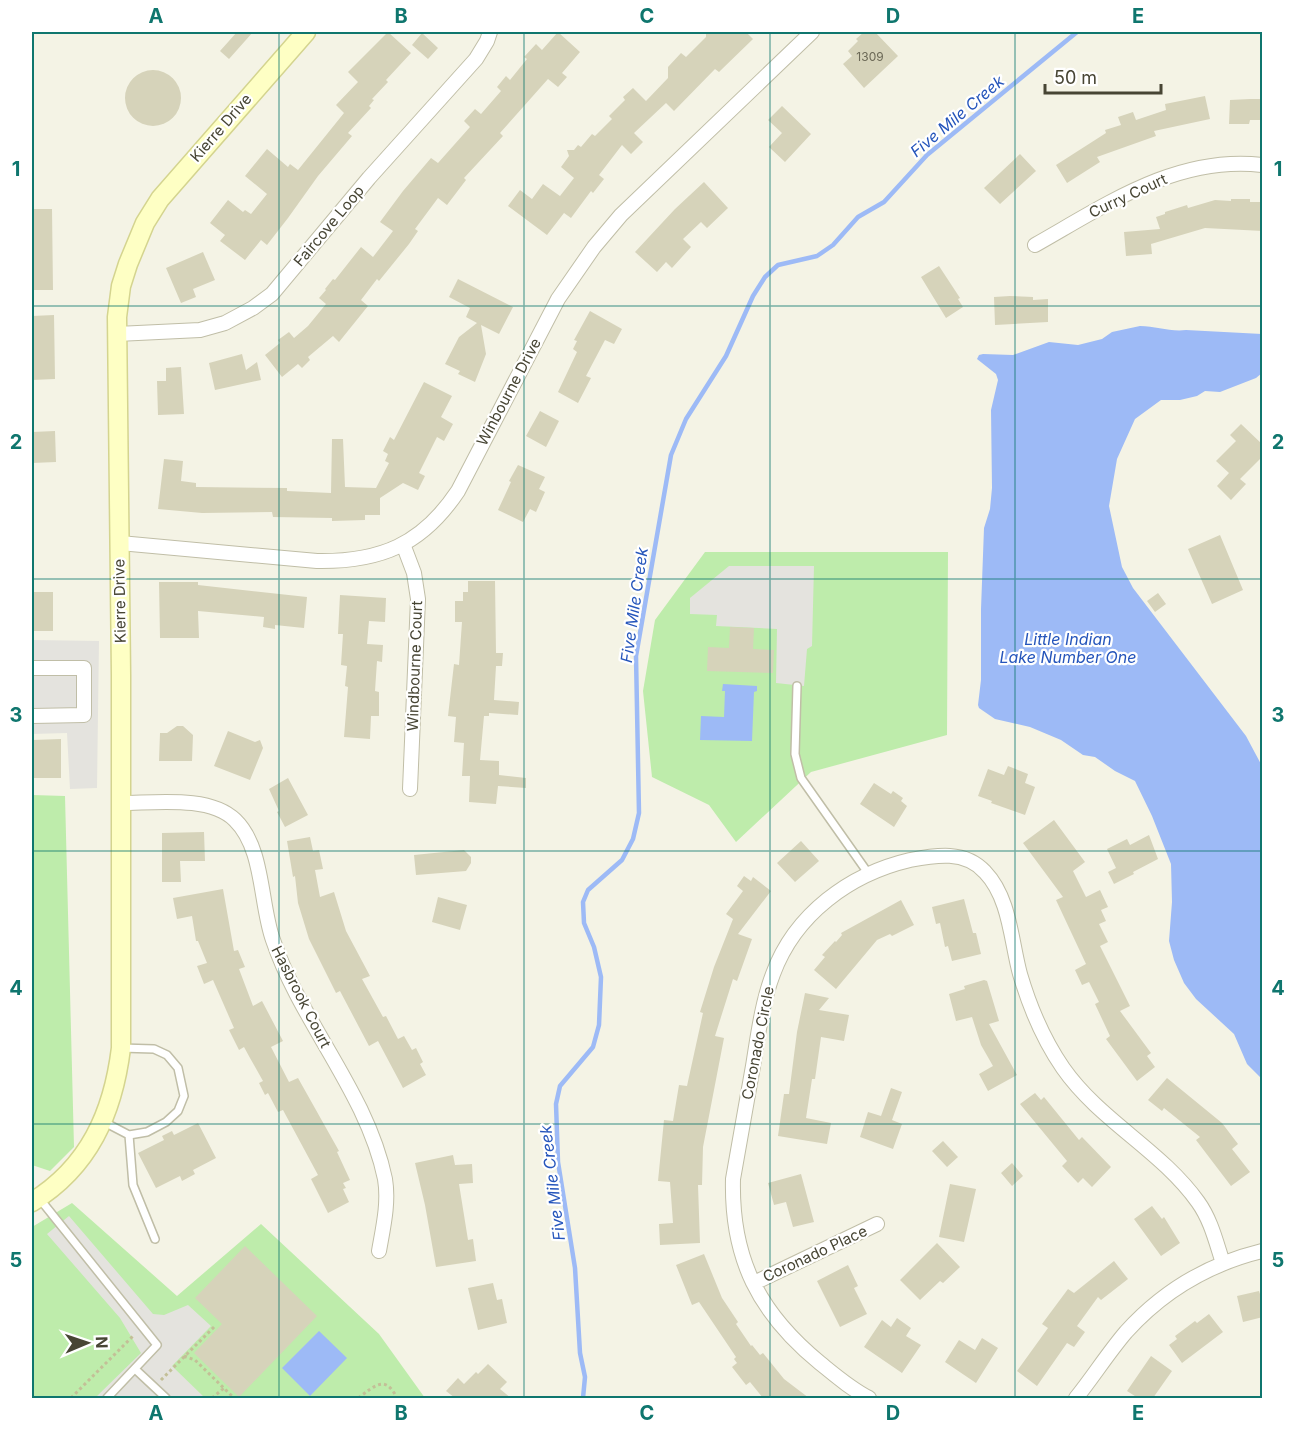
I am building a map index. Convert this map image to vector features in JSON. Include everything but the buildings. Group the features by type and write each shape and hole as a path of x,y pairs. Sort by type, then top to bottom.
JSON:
{"street":[{"name":"Kierre Drive","path":"35,1200 69,1172 90,1145 103,1122 113,1094 121,1048 117,316 121,286 145,223 172,184 306,32"},
{"name":"Faircove Loop","path":"117,334 200,330 240,316 272,294 383,162 476,59 490,32"},
{"name":"Winbourne Drive","path":"120,543 317,561 373,557 403,544 436,519 452,499 558,299 594,247 621,215 812,32"},
{"name":"Curry Court","path":"1035,245 1120,196 1151,182 1201,168 1263,165"},
{"name":"Windbourne Court","path":"403,544 414,573 418,599 410,789"},
{"path":"32,668 84,668 84,715 32,716"},
{"name":"Hasbrook Court","path":"121,803 199,804 213,807 236,821 251,842 272,938 282,965 357,1102 379,1160 385,1180 386,1209 379,1251"},
{"name":"Coronado Circle","path":"869,1398 838,1377 785,1332 767,1307 753,1283 741,1254 734,1221 733,1179 767,991 782,955 802,926 828,898 868,873 901,862 950,855 970,860 988,874 1006,914 1020,973 1033,1013 1053,1052 1078,1087 1092,1102 1170,1171 1198,1202 1209,1221 1223,1263"},
{"name":"Coronado Place","path":"753,1283 877,1224"},
{"path":"1076,1398 1126,1333 1149,1310 1193,1278 1223,1263 1263,1251"}],"lane":[{"path":"797,686 795,754 801,778 868,873"},
{"path":"103,1122 129,1135 147,1132 166,1122 178,1111 184,1096 178,1068 167,1056 154,1049 121,1048"},
{"path":"129,1135 133,1185 155,1239"},
{"path":"35,1200 157,1345 107,1398"},
{"path":"135,1370 166,1398"}],"path":[{"path":"154,1387 215,1326"},
{"path":"71,1398 133,1336"},
{"path":"184,1356 195,1360 234,1398"},
{"path":"358,1398 374,1386 387,1384 397,1398"},
{"path":"212,1398 224,1388"}],"green space":[{"path":"705,552 948,552 947,735 811,772 736,842 709,805 652,777 643,691 655,620"},
{"path":"32,795 65,796 74,1147 50,1171 32,1165"},
{"path":"72,1203 177,1296 261,1224 379,1334 425,1398 32,1398 32,1227"}],"shaded area":[{"path":"729,566 814,566 812,646 807,649 804,686 776,683 777,629 716,626 717,615 690,614 690,598"},
{"path":"32,640 99,641 97,788 70,789 67,733 32,734"},
{"path":"69,1216 153,1314 164,1315 188,1305 211,1326 172,1366 205,1398 95,1398 141,1353 120,1318 47,1234"}],"water":[{"name":"Little Indian Lake Number One","path":"1140,326 1262,334 1262,373 1256,378 1220,392 1205,391 1197,396 1180,400 1161,400 1135,419 1117,459 1109,506 1122,567 1133,588 1246,736 1262,766 1262,1079 1247,1064 1234,1034 1196,999 1184,983 1174,960 1169,941 1172,902 1171,864 1135,781 1095,757 1083,755 1061,740 1030,727 995,719 978,705 981,680 984,528 990,509 992,488 991,410 998,380 996,374 977,359 983,354 1013,355 1049,342 1078,345 1102,339 1112,332"},
{"path":"723,684 757,686 757,691 754,692 752,741 700,740 701,716 724,717"},
{"path":"319,1331 347,1358 310,1396 282,1368"}],"waterway":[{"name":"Five Mile Creek","path":"583,1398 585,1377 580,1353 575,1268 558,1162 556,1104 560,1086 593,1047 599,1025 601,977 594,947 584,923 583,902 588,890 622,860 633,839 639,813 636,656 671,455 686,419 726,356 753,296 765,277 778,265 817,256 833,245 858,217 884,202 927,155 1077,32"}]}
